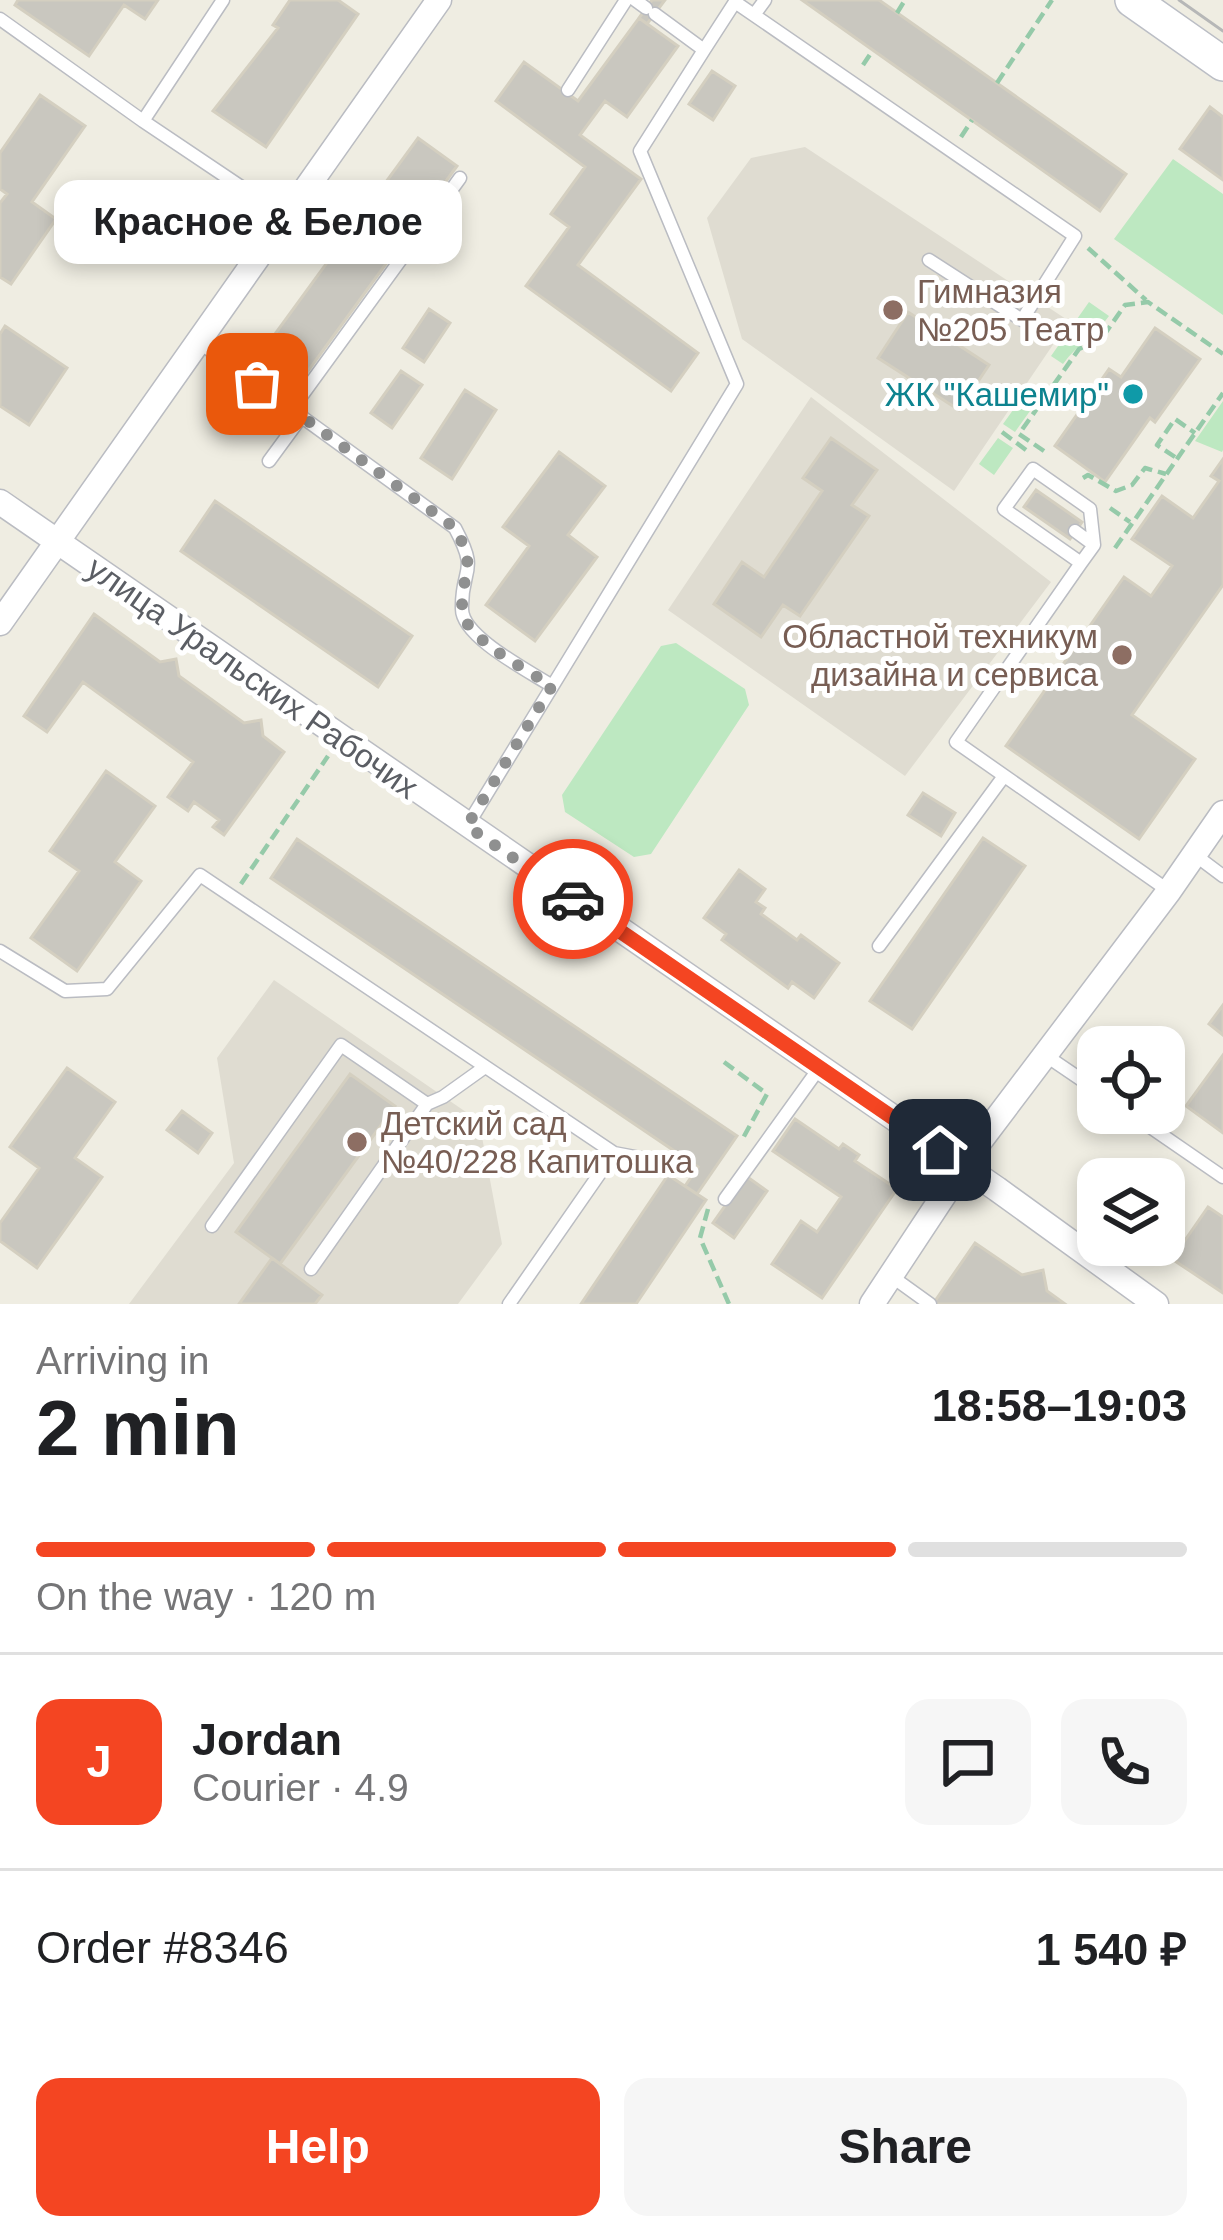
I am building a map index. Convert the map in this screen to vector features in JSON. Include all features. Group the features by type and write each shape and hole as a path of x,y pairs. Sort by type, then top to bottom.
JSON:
{"main road":[{"path":"1132,0 1223,64"}],"street":[{"path":"0,623 439,0"},
{"name":"улица Уральских Рабочих","path":"0,502 820,1066 1156,1304"},
{"path":"872,1304 964,1166 1223,813"}],"lane":[{"path":"143,121 223,0"},
{"path":"754,15 765,0"},
{"path":"467,826 737,384 640,151 735,2 1075,236 1022,320 929,260"},
{"path":"568,90 640,6 704,50"},
{"path":"0,19 288,219"},
{"path":"269,461 297,413 460,178"},
{"path":"200,343 455,528 470,557 461,610 469,631 552,686"},
{"path":"1081,563 1004,509 1033,469 1090,509 1094,544 1081,563 956,742 1169,891"},
{"path":"1075,531 1094,544"},
{"path":"879,946 1004,776"},
{"path":"1195,854 1223,876"},
{"path":"0,952 65,991 107,989 200,875 614,1153 672,1164"},
{"path":"212,1226 341,1045 428,1104"},
{"path":"1045,1055 1077,1077"},
{"path":"311,1269 428,1104 485,1066"},
{"path":"724,1199 820,1066"},
{"path":"1161,1134 1223,1177"},
{"path":"509,1304 614,1153"},
{"path":"891,1276 930,1304"}],"path":[{"path":"897,13 905,0"},
{"path":"997,83 1052,0"},
{"path":"1075,236 1148,302 1223,354"},
{"path":"1049,454 1019,434 1079,349 1102,338 1125,304 1148,302"},
{"path":"1106,560 1223,393"},
{"path":"1177,459 1156,445 1175,419 1195,433"},
{"path":"1078,475 1085,479 1088,475 1116,491 1132,485 1145,468 1166,474"},
{"path":"239,886 330,757"}],"shaded area":[{"name":"Гимназия №205 Театр","path":"805,147 1069,321 954,491 742,339 707,218 751,158"},
{"path":"811,397 1051,582 905,776 668,610"},
{"name":"Детский сад №40/228 Капитошка","path":"274,980 479,1121 502,1244 458,1304 129,1304 234,1163 217,1058"}],"green space":[{"path":"1173,159 1223,194 1223,315 1114,239"},
{"path":"1089,302 1109,316 1063,364 1051,356"},
{"path":"1028,389 1040,397 1015,432 1003,424"},
{"path":"1223,401 1223,450 1222,452 1195,441"},
{"path":"998,438 1013,448 994,475 979,464"},
{"path":"676,643 745,689 749,705 651,854 634,857 565,812 562,795 661,646"}],"building":[{"path":"18,0 158,0 145,19 124,5 89,56 15,5"},
{"path":"290,0 338,0 358,14 266,147 213,111 278,28 273,25"},
{"path":"652,0 665,0 647,24 639,18"},
{"path":"802,0 879,0 1126,174 1100,211"},
{"path":"639,18 678,46 627,117 605,101 580,135 641,179 578,265 698,353 671,391 526,286 569,227 551,214 585,167 496,101 524,62 578,101"},
{"path":"712,71 735,86 713,120 689,104"},
{"path":"40,95 85,126 32,202 56,219 11,284 0,277 0,203 7,194 0,189 0,153"},
{"path":"1210,107 1223,117 1223,180 1180,149"},
{"path":"418,138 457,166 295,389 256,360"},
{"path":"429,309 450,323 424,362 403,348"},
{"path":"908,312 989,365 959,410 878,358"},
{"path":"5,326 67,368 29,425 0,406 0,334"},
{"name":"ЖК \"Кашемир\"","path":"1155,328 1200,359 1105,482 1055,446 1109,369 1121,377"},
{"path":"401,371 422,385 392,428 371,413"},
{"path":"465,390 496,410 452,479 421,458"},
{"path":"831,438 877,470 852,505 869,516 800,616 783,605 761,637 714,604 742,562 764,577 822,491 803,478"},
{"path":"559,452 605,486 568,535 597,557 535,641 486,605 529,546 503,527"},
{"name":"Областной техникум дизайна и сервиса","path":"1223,459 1223,585 1132,715 1195,759 1139,839 1006,746 1124,577 1151,596 1172,566 1132,539 1162,496 1193,518 1219,481 1211,476"},
{"path":"1036,490 1082,522 1070,539 1024,507"},
{"path":"215,501 412,636 378,687 181,551"},
{"path":"94,614 160,662 176,659 179,676 244,723 261,720 263,736 284,752 224,835 213,827 219,820 194,802 188,811 168,797 193,762 83,682 47,732 24,716"},
{"path":"106,771 155,806 115,862 141,881 77,971 31,938 79,871 50,851"},
{"path":"923,793 955,813 941,836 908,815"},
{"path":"983,838 1025,866 912,1029 870,1001"},
{"path":"297,839 737,1136 697,1194 685,1186 698,1167 271,878"},
{"path":"739,870 765,889 756,902 765,908 761,914 839,963 814,998 792,982 788,988 722,940 726,934 704,918"},
{"path":"1223,1005 1223,1035 1209,1024"},
{"path":"1223,1055 1223,1133 1186,1106"},
{"path":"67,1068 115,1102 75,1158 102,1177 37,1268 0,1241 0,1223 39,1168 10,1147"},
{"path":"350,1074 395,1106 280,1264 236,1232"},
{"path":"182,1111 212,1133 198,1153 167,1130"},
{"path":"795,1119 839,1149 843,1144 859,1155 855,1161 897,1189 822,1298 772,1264 801,1221 817,1232 841,1197 773,1151"},
{"path":"668,1175 706,1200 636,1304 581,1304"},
{"path":"746,1176 767,1191 734,1238 713,1223"},
{"path":"1208,1207 1223,1217 1223,1293 1182,1266 1185,1240"},
{"path":"975,1243 1022,1275 1043,1270 1047,1291 1065,1304 933,1304"},
{"path":"272,1258 322,1295 315,1304 239,1304"}],"tram line":[{"path":"1179,0 1223,31"}],"way so far":[{"path":"257,384 455,528 470,557 461,610 469,631 552,686 467,826 573,899"}],"place":[{"name":"Гимназия №205 Театр","path":"893,310"},
{"name":"Красное & Белое","path":"257,384"},
{"name":"ЖК \"Кашемир\"","path":"1133,394"},
{"name":"Областной техникум дизайна и сервиса","path":"1122,655"},
{"name":"Детский сад №40/228 Капитошка","path":"357,1142"}],"route":[{"path":"573,899 940,1150"}]}
